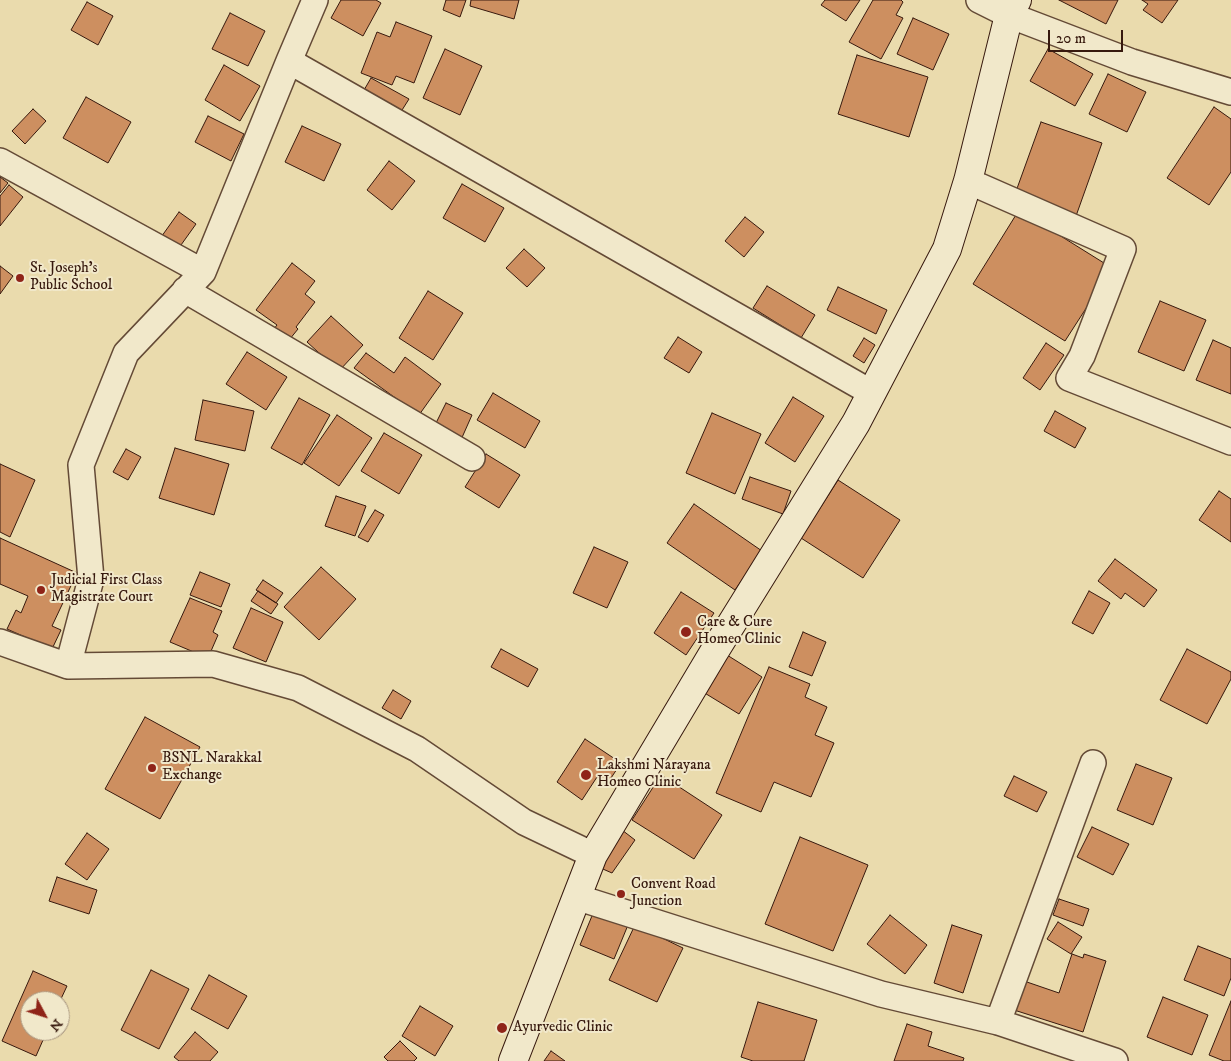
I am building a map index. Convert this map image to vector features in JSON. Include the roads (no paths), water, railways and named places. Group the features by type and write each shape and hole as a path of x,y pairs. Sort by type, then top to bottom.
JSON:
{"street":[{"path":"68,666 91,579 81,465 126,353 203,272 288,61 315,0"},
{"path":"979,0 1013,7 1132,62 1231,92"},
{"path":"513,1061 593,855 714,652 856,423 947,249 968,182 1013,7"},
{"path":"288,61 872,393"},
{"path":"0,161 203,272"},
{"path":"968,182 1123,249 1082,356 1069,378 1231,442"},
{"path":"186,290 472,458"},
{"path":"0,642 68,666 213,664 298,688 417,749 524,822 593,855"},
{"path":"998,1022 1093,764"},
{"path":"576,897 881,994 998,1022 1115,1061"}],"place":[{"name":"St. Joseph's Public School","path":"20,278"},
{"name":"Judicial First Class Magistrate Court","path":"41,590"},
{"name":"Care & Cure Homeo Clinic","path":"686,632"},
{"name":"BSNL Narakkal Exchange","path":"152,768"},
{"name":"Lakshmi Narayana Homeo Clinic","path":"586,775"},
{"name":"Convent Road Junction","path":"621,894"},
{"name":"Ayurvedic Clinic","path":"502,1028"}]}
